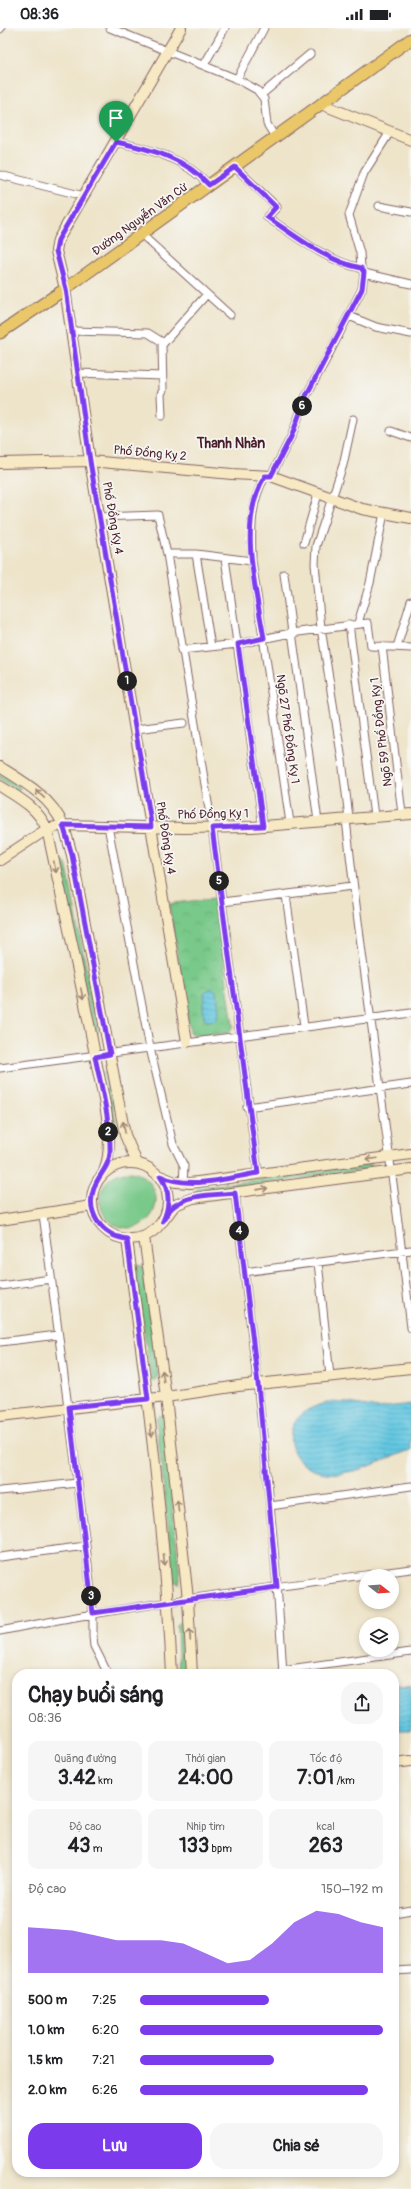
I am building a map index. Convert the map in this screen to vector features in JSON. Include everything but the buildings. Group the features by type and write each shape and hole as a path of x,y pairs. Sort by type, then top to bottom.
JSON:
{"main road":[{"name":"Đường Nguyễn Văn Cừ","path":"0,333 66,289 411,39"}],"street":[{"path":"110,28 204,65 237,79 257,90 265,105 267,124 275,138"},
{"name":"Phố Đồng Kỵ 4","path":"181,28 58,240 56,251 66,289 99,518 136,729 187,1042"},
{"path":"204,65 225,28"},
{"path":"237,79 264,28"},
{"path":"261,95 310,54"},
{"path":"321,104 411,140"},
{"name":"Ngõ 27 Phố Đồng Kỵ 1","path":"290,823 252,561 251,536 253,510 260,484 268,476 292,435 306,396 362,289 363,270 350,215 364,173 390,132"},
{"path":"116,142 152,150 183,163 209,185"},
{"path":"235,167 276,207 267,217 318,251 344,264 411,284"},
{"path":"0,175 84,196"},
{"path":"379,206 411,212"},
{"path":"141,234 230,315"},
{"path":"162,416 160,394 163,390 161,350 164,343 207,294"},
{"path":"349,316 376,327 411,334"},
{"path":"72,331 148,333 164,343"},
{"path":"77,373 162,376"},
{"path":"353,419 343,465 330,498 316,546 315,564 321,628 342,760 353,886 382,1087 411,1328"},
{"path":"391,431 411,438"},
{"name":"Phố Đồng Kỵ 2","path":"0,463 90,461 268,476 362,510 411,518"},
{"path":"304,543 318,494"},
{"path":"358,623 370,583 384,513"},
{"path":"99,518 158,515 167,554 181,650 212,828 258,1173"},
{"path":"167,554 196,554 252,561"},
{"path":"196,554 211,647"},
{"path":"225,558 263,826"},
{"path":"284,574 318,821"},
{"path":"397,647 411,602"},
{"path":"181,650 238,644 291,633 358,623 368,623 370,646 411,648"},
{"path":"348,624 374,816"},
{"name":"Ngõ 59 Phố Đồng Kỵ 1","path":"382,646 407,814"},
{"path":"136,729 184,723"},
{"path":"0,767 40,794 54,810 63,825 72,855 125,1135 137,1163"},
{"path":"0,786 33,807 43,819 47,829 95,1057 109,1137 109,1159 104,1172 94,1188 92,1206 96,1220 105,1231 117,1238 127,1239 144,1237 155,1230 172,1208 180,1202 198,1197 411,1169"},
{"name":"Phố Đồng Kỵ 1","path":"0,860 47,829 63,825 212,828 263,826 407,814"},
{"path":"108,826 150,1048 173,1144 184,1166 183,1183"},
{"path":"222,902 353,886"},
{"path":"286,895 304,1026"},
{"path":"0,1067 95,1057 187,1042 411,1013"},
{"path":"248,1107 411,1084"},
{"path":"104,1172 117,1165 137,1163 150,1168 168,1180 183,1183 411,1154"},
{"path":"160,1176 166,1188 168,1200 163,1221"},
{"path":"235,1193 258,1384 277,1587 282,1669"},
{"path":"0,1220 92,1206"},
{"path":"43,1214 86,1546 93,1613 94,1646 106,1669"},
{"path":"144,1237 166,1397 188,1599 192,1669"},
{"path":"127,1239 148,1399 169,1602 172,1669"},
{"path":"244,1272 411,1250"},
{"path":"318,1262 330,1376"},
{"path":"0,1286 51,1279"},
{"path":"0,1342 58,1336"},
{"path":"0,1416 166,1397 258,1384 411,1368"},
{"path":"0,1491 78,1483"},
{"path":"270,1506 411,1486"},
{"path":"0,1558 86,1546"},
{"path":"0,1631 93,1613 411,1569"},
{"path":"301,1669 411,1652"},
{"path":"399,1762 411,1761"},
{"path":"399,1912 411,1910"},
{"path":"399,1971 411,1970"}],"green space":[{"path":"0,774 19,785 20,789 16,790 0,779"},
{"path":"63,860 66,863 98,1031 96,1037 94,1036 60,862"},
{"path":"215,898 233,1026 228,1033 196,1036 190,1032 169,904"},
{"path":"103,1072 107,1074 117,1130 116,1133 113,1131"},
{"path":"371,1164 373,1167 370,1169 197,1193 196,1190 198,1188"},
{"path":"122,1172 134,1172 144,1176 152,1184 156,1194 156,1206 152,1216 144,1224 134,1228 122,1228 112,1224 104,1216 100,1206 100,1194 104,1184 112,1176"},
{"path":"138,1264 143,1267 158,1375 155,1381 151,1379 135,1269"},
{"path":"159,1415 164,1417 180,1578 179,1584 174,1581 156,1418"},
{"path":"180,1622 184,1623 186,1669 179,1669 177,1625"}],"water":[{"path":"211,988 217,992 219,1012 216,1020 208,1021 204,1019 204,993"},
{"path":"327,1402 349,1403 378,1408 411,1404 411,1450 367,1467 344,1473 320,1472 311,1469 303,1464 293,1450 291,1432 294,1424 303,1413"},
{"path":"399,1684 411,1685 411,1730 399,1730"}],"district":[{"name":"Thanh Nhàn","path":"231,443"}],"route":[{"path":"116,142 152,150 183,163 209,185 235,167 276,207 267,217 318,251 344,264 361,268 364,272 362,289 318,376 306,396 284,453 271,476 265,476 260,484 253,510 251,536 252,561 264,638 238,644 263,826 212,828 258,1173 190,1183 175,1182 160,1176 166,1188 168,1200 168,1209 163,1221 172,1208 180,1202 198,1197 235,1193 258,1384 277,1587 93,1613 69,1407 148,1399 127,1239 117,1238 105,1231 96,1220 92,1206 94,1188 98,1179 104,1172 110,1153 109,1135 95,1057 110,1054 72,855 63,825 151,827 90,461 66,289 56,251 58,240 116,142"}]}
